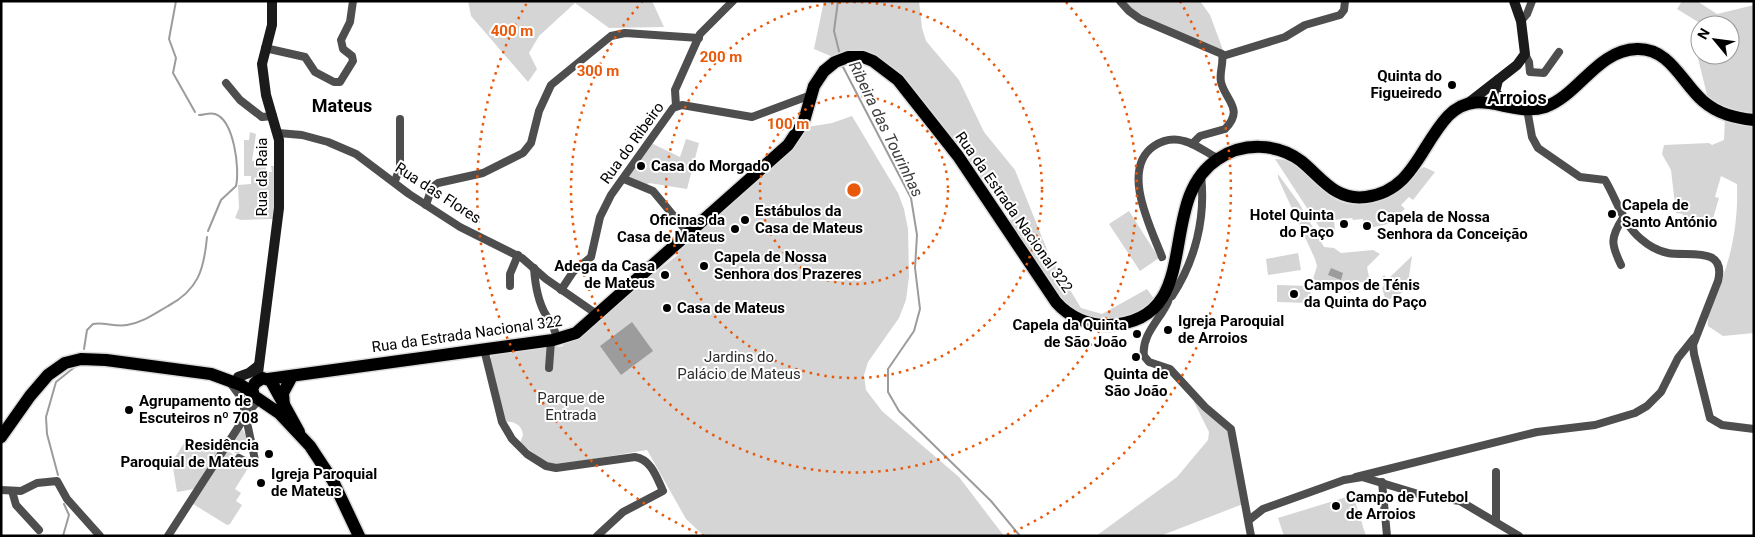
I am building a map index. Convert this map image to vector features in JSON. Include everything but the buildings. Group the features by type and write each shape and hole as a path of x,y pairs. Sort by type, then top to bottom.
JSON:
{"main road":[{"name":"Rua da Raia","path":"258,361 278,211 278,133 264,82 262,61 272,25 272,1"},
{"path":"1210,166 1246,148 1275,149 1300,161 1338,194 1357,198 1390,190 1402,182 1445,120 1455,110 1495,82 1519,62 1525,54 1521,21 1514,1"},
{"path":"1466,104 1486,101 1527,109 1550,104 1607,59 1624,51 1639,49 1653,52 1666,59 1694,92 1714,109 1731,116 1754,120"},
{"name":"Rua da Estrada Nacional 322","path":"310,372 554,340 578,332 790,142 804,121 811,95 819,76 839,60 856,57 867,58 884,68 898,80 970,173 1052,296 1070,314 1098,325 1129,322 1155,306 1170,284 1186,202 1210,166"},
{"path":"1486,101 1495,82"},
{"path":"1495,82 1495,94 1507,105"},
{"path":"1,437 38,385 56,368 72,360 106,360 238,377 262,389 284,407 333,481 359,536"},
{"path":"238,377 249,373 258,361"},
{"path":"258,361 262,389"},
{"path":"262,389 310,372"},
{"path":"262,389 310,372"},
{"path":"217,375 262,389 299,432"},
{"path":"284,407 283,393 290,380"}],"street":[{"path":"265,48 305,57 314,72 334,82 340,82 353,60 351,55 343,49 341,43 350,22 353,1"},
{"path":"676,106 675,90 698,38 705,27 733,1"},
{"path":"1120,1 1128,11 1140,19 1218,51 1223,56 1221,81 1232,103 1232,117 1225,129 1199,136 1192,144"},
{"path":"1223,56 1285,37 1303,26 1340,15 1344,10 1345,1"},
{"path":"1521,21 1528,13 1532,1"},
{"path":"426,204 432,187 438,182 483,173 506,163 526,150 533,138 541,105 551,85 611,36 625,33 698,38"},
{"path":"1525,54 1530,72 1544,73 1559,52"},
{"path":"226,83 240,100 262,117 273,116"},
{"name":"Rua do Ribeiro","path":"561,290 573,272 591,256 601,214 611,195 624,179 649,139 676,106 685,105 752,117 811,95"},
{"path":"1527,109 1532,137 1538,148 1580,177 1605,180 1616,198 1623,218 1637,235 1657,250 1673,254 1706,255 1717,264 1720,272 1718,281 1697,334 1694,354 1710,418 1722,425 1754,428"},
{"path":"395,181 400,167 400,119"},
{"name":"Rua das Flores","path":"278,133 302,135 337,145 363,158 465,230 518,255 561,290 598,315"},
{"path":"1162,257 1142,200 1138,183 1139,168 1148,150 1160,142 1178,140 1192,144 1202,150 1210,166 1194,252 1184,276 1146,338 1144,356 1149,362 1170,369 1205,407 1231,429 1251,536"},
{"path":"624,179 653,191 688,234"},
{"path":"1620,265 1612,243 1616,229 1623,218"},
{"path":"510,286 510,274 518,255"},
{"path":"534,268 542,306 547,317 554,324 554,340 549,368"},
{"path":"1168,302 1171,292 1170,284"},
{"path":"1249,520 1263,509 1356,478 1537,432 1595,425 1635,413 1647,406 1661,392 1678,358 1697,334"},
{"path":"484,349 502,422 509,435 527,454 551,467 635,457 644,460 651,468 663,491 623,512 597,536"},
{"path":"217,375 237,390 245,416 255,460 250,464 239,458"},
{"path":"168,536 262,389"},
{"path":"1496,472 1496,522"},
{"path":"1356,478 1368,478 1425,496 1460,501 1519,536"},
{"path":"1,490 24,490 42,482 57,481 70,503 100,536"},
{"path":"1382,482 1387,536"},
{"path":"12,491 16,505 39,530"},
{"path":"1246,506 1263,509"}],"green space":[{"path":"468,1 652,1 664,27 609,28 575,3 539,36 529,53 537,69 528,82 471,16"},
{"path":"824,1 919,1 922,28 926,41 959,80 984,132 1015,170 1050,257 1081,308 1102,314 1147,289 1155,300 1136,314 1099,321 1065,306 1009,225 1012,208 1003,194 996,187 981,182 887,65 835,58 814,49"},
{"path":"1126,1 1200,1 1210,15 1223,50 1146,19 1134,11"},
{"path":"1682,1 1697,1 1717,14 1754,5 1754,116 1741,115 1708,99 1700,65 1740,65 1740,15 1690,15 1690,17 1677,9"},
{"name":"Jardins do Palácio de Mateus","path":"852,116 898,193 908,229 909,277 906,300 899,318 868,362 864,375 866,390 882,411 959,477 1004,536 704,536 686,519 647,450 557,465 546,462 520,443 523,435 519,426 511,422 505,422 490,359 494,352 556,344 558,347 563,346 564,343 679,254 676,250 797,142 807,127 832,123"},
{"path":"1725,118 1754,123 1754,333 1723,336 1708,326 1708,318 1709,310 1725,272 1732,245 1737,204 1737,184 1721,176 1715,197 1719,198 1711,225 1682,216 1683,214 1676,213 1671,170 1662,154 1664,145 1709,143 1712,145 1724,140"},
{"path":"250,132 256,134 252,161 264,160 267,172 272,172 271,166 275,166 274,219 241,220 235,218 239,208 238,185 251,184 251,176 244,176 244,140 249,140"},
{"path":"686,139 699,143 687,189 649,183 645,186 626,179 649,142 680,157"},
{"path":"1275,159 1290,161 1302,168 1332,197 1344,203 1360,204 1381,199 1424,167 1435,172 1413,200 1409,197 1401,205 1405,209 1388,224 1370,228 1370,224 1364,224 1363,219 1334,220 1335,230 1327,232 1320,228"},
{"path":"1278,174 1299,203 1324,247 1334,248 1341,253 1373,250 1380,254 1367,267 1370,282 1353,283 1350,293 1313,279 1317,266 1315,259 1278,178"},
{"path":"1129,211 1159,258 1140,271 1109,224"},
{"name":"Campos de Ténis da Quinta do Paço","path":"1298,253 1301,270 1268,275 1266,259"},
{"path":"1412,256 1407,290 1386,301 1382,288 1384,285 1381,279 1384,275 1388,279"},
{"name":"Campos de Ténis da Quinta do Paço","path":"1277,285 1311,286 1310,303 1277,302"},
{"path":"1193,400 1228,431 1243,504 1160,536 1096,536 1177,477 1208,440 1209,432"},
{"path":"242,428 248,440 238,455 228,448"},
{"path":"186,440 213,447 217,452 194,489 177,492 172,462"},
{"path":"226,450 250,465 235,489 241,493 236,501 242,505 230,524 227,525 193,504"},
{"name":"Campo de Futebol de Arroios","path":"1353,495 1366,536 1284,536 1278,518"}],"shaded area":[{"path":"1331,268 1343,273 1341,280 1328,275"},
{"path":"632,322 653,351 621,375 600,346"}],"waterway":[{"path":"176,1 169,39 176,58 173,73 195,112"},
{"name":"Ribeira das Tourinhas","path":"838,1 834,31 840,55"},
{"name":"Ribeira das Tourinhas","path":"842,65 911,198 917,235 915,268 920,309 914,331 888,369 888,392 899,411 991,501 1020,536"},
{"path":"199,115 209,113 222,118 231,135 237,168 236,186 221,200 208,231"},
{"path":"84,349 87,330 93,324 127,325 139,322 178,300 186,293 198,278 204,259 207,237"},
{"path":"58,475 47,434 46,417 56,382 76,366"},
{"path":"63,536 69,515 64,504"}],"place":[{"name":"Quinta do Figueiredo","path":"1452,85"},
{"name":"Casa do Morgado","path":"641,166"},
{"name":"Capela de Santo António","path":"1612,214"},
{"name":"Estábulos da Casa de Mateus","path":"745,220"},
{"name":"Hotel Quinta do Paço","path":"1344,224"},
{"name":"Capela de Nossa Senhora da Conceição","path":"1367,226"},
{"name":"Oficinas da Casa de Mateus","path":"735,229"},
{"name":"Capela de Nossa Senhora dos Prazeres","path":"704,266"},
{"name":"Adega da Casa de Mateus","path":"665,275"},
{"name":"Campos de Ténis da Quinta do Paço","path":"1294,294"},
{"name":"Casa de Mateus","path":"667,308"},
{"name":"Igreja Paroquial de Arroios","path":"1168,330"},
{"name":"Capela da Quinta de São João","path":"1137,334"},
{"name":"Quinta de São João","path":"1136,357"},
{"name":"Agrupamento de Escuteiros nº 708","path":"129,410"},
{"name":"Residência Paroquial de Mateus","path":"269,454"},
{"name":"Igreja Paroquial de Mateus","path":"261,483"},
{"name":"Campo de Futebol de Arroios","path":"1336,506"}],"district":[{"name":"Arroios","path":"1517,97"},
{"name":"Mateus","path":"342,105"}],"park label":[{"name":"Parque de Entrada","path":"571,406"}]}
